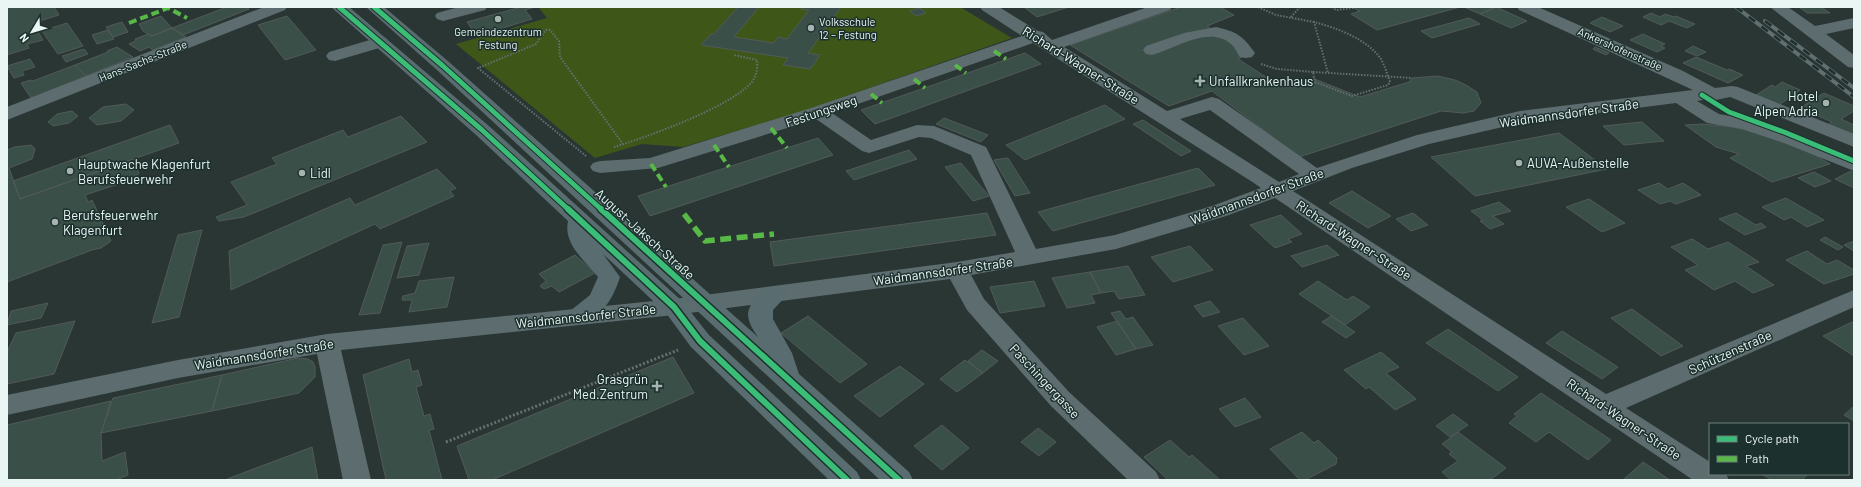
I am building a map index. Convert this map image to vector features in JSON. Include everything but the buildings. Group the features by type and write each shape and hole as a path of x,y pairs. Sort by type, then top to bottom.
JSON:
{"main road":[{"path":"339,7 482,130 674,307 700,341 847,480"},
{"name":"August-Jaksch-Straße","path":"374,7 443,66 899,480"},
{"path":"578,317 594,307 604,294 609,277 604,268 582,242 577,233 579,220"},
{"path":"776,294 768,300 760,314 760,322 777,347 788,379"}],"street":[{"name":"Hans-Sachs-Straße","path":"8,112 62,94 279,7"},
{"path":"443,16 479,7"},
{"name":"Richard-Wagner-Straße","path":"988,7 1044,41 1277,190 1715,480"},
{"name":"Festungsweg","path":"593,162 651,164 1044,41 1164,7"},
{"name":"Ankershofenstraße","path":"1525,7 1677,75 1714,94"},
{"path":"1778,7 1854,63"},
{"path":"1813,32 1854,23"},
{"path":"1152,50 1201,32 1220,32 1235,38 1242,45 1246,54"},
{"path":"335,56 380,42"},
{"path":"1714,94 1732,91 1854,141"},
{"name":"Waidmannsdorfer Straße","path":"7,405 171,370 327,343 674,307 776,294 957,270 1116,242 1205,215 1277,190 1314,175 1424,139 1520,117 1714,94 1854,152"},
{"path":"1680,98 1714,118 1744,124 1791,139 1854,165"},
{"path":"1165,118 1212,103 1314,175"},
{"path":"818,112 869,147 917,131 934,132 979,151 1029,258"},
{"name":"Paschingergasse","path":"957,270 975,304 1060,399 1146,480"},
{"name":"Schützenstraße","path":"1605,406 1854,298"},
{"path":"327,343 357,480"}],"path":[{"path":"1258,7 1276,15 1327,25 1373,50 1380,59 1390,82 1388,85 1352,96 1315,82 1313,72"},
{"path":"1290,18 1300,7"},
{"path":"1332,7 1336,10 1352,8"},
{"path":"1314,22 1328,73"},
{"path":"593,162 478,68 536,44 546,30 550,30 559,41 560,57 623,144 734,98 750,84 758,68 757,60 734,55"},
{"path":"1246,54 1257,62 1268,67 1313,72 1412,78"},
{"path":"446,442 700,341"}],"green space":[{"path":"960,7 1012,38 806,110 683,147 642,144 595,158 456,44 547,18 539,8"}],"railway":[{"path":"1736,7 1854,97"},
{"path":"1765,21 1854,88"}],"marked path":[{"path":"129,23 168,8 187,18"},
{"path":"994,51 1006,59"},
{"path":"955,65 966,73"},
{"path":"914,79 925,88"},
{"path":"871,94 882,103"},
{"path":"771,128 787,148"},
{"path":"714,145 729,167"},
{"path":"651,164 666,187"},
{"path":"684,214 705,241 774,234"}],"cycle path":[{"path":"339,7 482,130 674,307 700,341 847,480"},
{"path":"374,7 443,66 899,480"},
{"path":"1702,95 1729,112 1784,132 1854,161"}],"place":[{"name":"Gemeindezentrum Festung","path":"498,19"},
{"name":"Volksschule 12 – Festung","path":"811,28"},
{"name":"Unfallkrankenhaus","path":"1200,81"},
{"name":"Hotel Alpen Adria","path":"1826,103"},
{"name":"AUVA-Außenstelle","path":"1519,163"},
{"name":"Hauptwache Klagenfurt Berufsfeuerwehr","path":"70,171"},
{"name":"Lidl","path":"302,173"},
{"name":"Berufsfeuerwehr Klagenfurt","path":"55,222"},
{"name":"Grasgrün Med.Zentrum","path":"657,386"}]}
